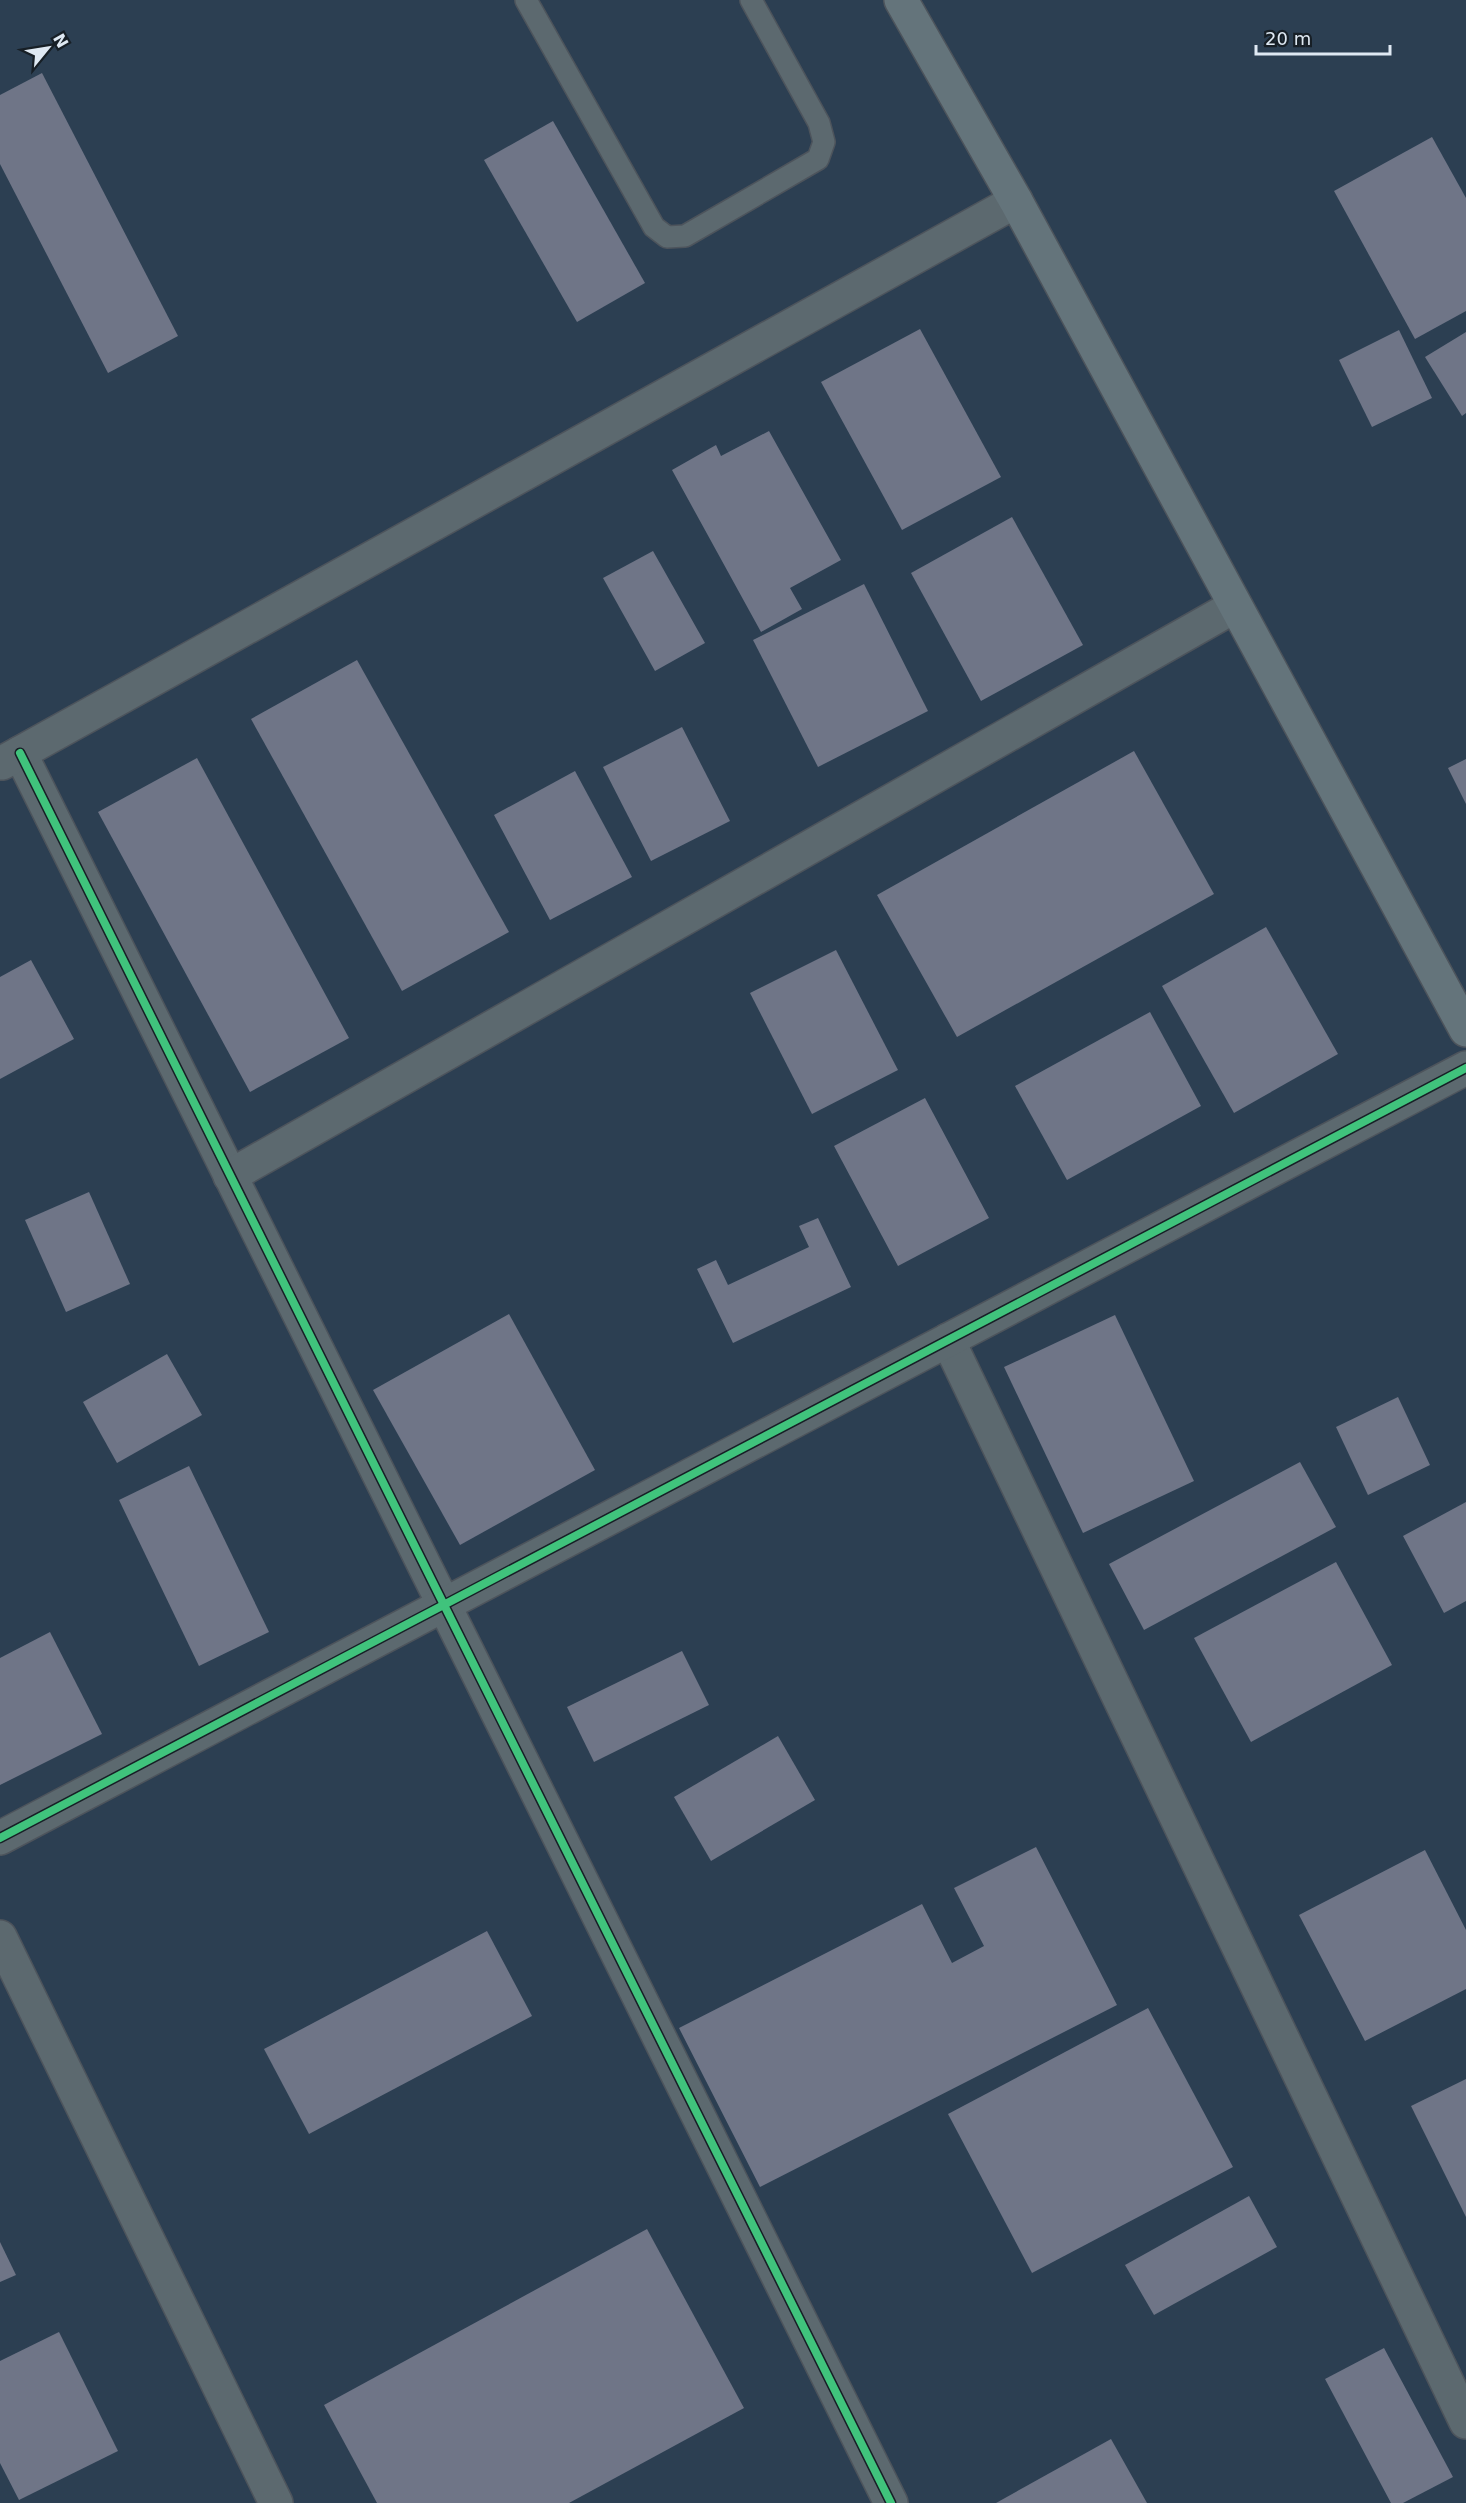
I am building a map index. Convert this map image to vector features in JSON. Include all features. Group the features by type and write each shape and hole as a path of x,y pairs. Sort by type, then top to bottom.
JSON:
{"street":[{"path":"901,0 1016,201 1466,1030"},
{"path":"891,2503 230,1176 10,759 1016,201"},
{"path":"230,1176 1235,606"},
{"path":"0,1838 1466,1068"},
{"path":"948,1340 1466,2422"},
{"path":"0,1937 276,2503"}],"lane":[{"path":"526,0 654,227 667,237 685,236 818,159 824,142 819,123 751,0"}],"shaded area":[{"path":"0,0 1466,0 1466,2503 0,2503"}],"building":[{"path":"42,73 178,336 108,373 0,164 0,95"},
{"path":"553,121 645,283 577,322 484,160"},
{"path":"1432,137 1466,198 1466,311 1415,339 1334,191"},
{"path":"920,329 1001,477 902,530 821,382"},
{"path":"1399,330 1432,398 1372,427 1339,360"},
{"path":"1466,332 1466,413 1462,416 1425,357"},
{"path":"769,431 841,560 790,588 802,609 761,632 672,470 716,445 721,456"},
{"path":"1012,517 1083,645 981,701 911,573"},
{"path":"653,551 705,643 655,671 603,578"},
{"path":"864,584 928,711 818,767 753,640"},
{"path":"357,660 509,932 402,991 251,719"},
{"path":"682,727 730,821 651,861 603,767"},
{"path":"1134,751 1214,894 957,1037 877,895"},
{"path":"197,758 349,1038 250,1092 98,812"},
{"path":"1466,759 1466,804 1448,768"},
{"path":"575,771 632,877 550,920 494,815"},
{"path":"1266,927 1338,1054 1234,1113 1162,986"},
{"path":"836,950 898,1070 812,1114 750,993"},
{"path":"31,960 74,1039 0,1079 0,977"},
{"path":"1150,1012 1201,1106 1067,1180 1015,1086"},
{"path":"925,1098 989,1218 898,1266 834,1146"},
{"path":"89,1192 130,1284 66,1312 25,1220"},
{"path":"818,1218 851,1287 733,1343 697,1269 716,1260 728,1285 809,1247 799,1226"},
{"path":"509,1314 595,1470 460,1545 373,1390"},
{"path":"1115,1315 1194,1481 1083,1533 1004,1367"},
{"path":"167,1354 202,1415 117,1463 83,1402"},
{"path":"1398,1397 1430,1465 1368,1495 1336,1427"},
{"path":"1300,1462 1336,1527 1144,1630 1109,1564"},
{"path":"189,1466 269,1632 199,1666 119,1500"},
{"path":"1466,1502 1466,1601 1444,1613 1403,1536"},
{"path":"1336,1562 1392,1665 1251,1742 1194,1638"},
{"path":"50,1632 102,1734 0,1785 0,1658"},
{"path":"682,1651 709,1705 594,1762 567,1707"},
{"path":"778,1736 815,1800 711,1861 674,1797"},
{"path":"1036,1847 1117,2005 760,2187 679,2028 922,1904 952,1963 984,1946 954,1888"},
{"path":"1425,1850 1466,1930 1466,1989 1365,2041 1299,1915"},
{"path":"487,1931 532,2016 309,2134 264,2049"},
{"path":"1148,2008 1233,2167 1032,2273 948,2114"},
{"path":"1466,2079 1466,2217 1411,2106"},
{"path":"1249,2196 1277,2247 1154,2315 1125,2265"},
{"path":"647,2229 744,2408 569,2503 377,2503 324,2405"},
{"path":"0,2242 16,2275 0,2282"},
{"path":"59,2332 118,2451 19,2500 0,2463 0,2361"},
{"path":"1384,2348 1453,2477 1403,2503 1391,2503 1325,2379"},
{"path":"1111,2439 1147,2503 996,2503"}],"cycle path":[{"path":"20,753 891,2503"},
{"path":"0,1838 1466,1068"}]}
